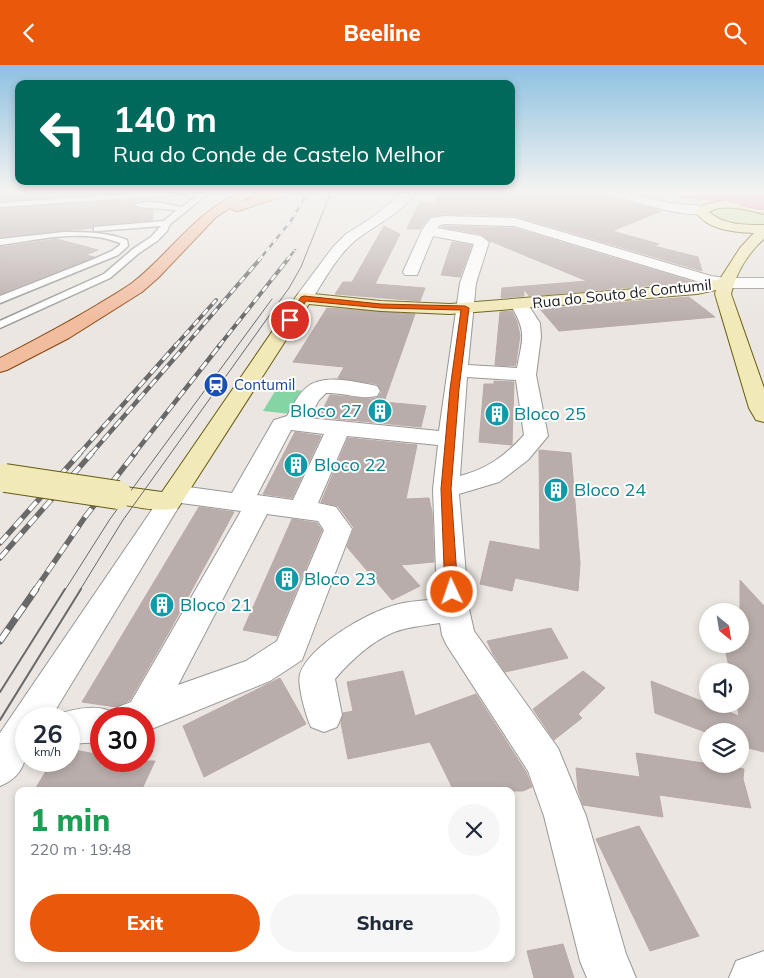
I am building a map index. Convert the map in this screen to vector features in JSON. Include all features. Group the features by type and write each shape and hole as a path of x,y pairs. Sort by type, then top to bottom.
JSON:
{"main road":[{"path":"0,366 62,334 136,288 152,275 192,235"},
{"path":"25,334 152,275"},
{"path":"0,383 22,369 90,333 129,302 134,296 136,288"}],"street":[{"path":"38,707 172,498 304,299 344,243 355,235"},
{"path":"411,272 427,235"},
{"path":"442,235 475,238 482,242 468,283 457,370 446,489 453,609 458,635 544,761 565,815 604,961 612,978"},
{"path":"558,235 724,283 764,283"},
{"path":"740,235 748,245"},
{"path":"760,235 748,245 724,283 723,293 760,408 764,415"},
{"name":"Rua do Souto de Contumil","path":"304,299 381,306 465,308 697,289 724,283"},
{"name":"Rua do Souto de Contumil","path":"446,489 490,476 519,455 536,437 526,375 532,337 532,323 519,304"},
{"path":"457,370 526,375"},
{"path":"295,423 314,392 320,388 337,387 369,391"},
{"path":"142,707 249,503 282,425 295,423 450,439"},
{"path":"302,511 339,427"},
{"path":"2,477 118,495 249,503 326,513 338,529 290,650 258,671 155,710"},
{"path":"324,715 317,676 334,656 355,638 397,617 453,609"},
{"path":"0,767 15,743"},
{"path":"753,978 764,975"}],"lane":[{"path":"0,237 28,235"},
{"path":"0,242 102,235 124,242 124,246 115,253 0,301"},
{"path":"0,325 108,276 136,251 158,235"}],"green space":[{"path":"277,388 304,391 291,414 263,411"}],"building":[{"path":"0,235 24,235 0,237"},
{"path":"379,235 400,235 375,284 425,288 420,301 335,294 343,282 352,282"},
{"path":"482,235 536,235 694,282 529,296 524,289 524,296 501,298 502,288 587,281 490,241"},
{"path":"578,235 625,235 659,244 654,246 698,257 702,271"},
{"path":"57,239 98,250 86,255 94,257 0,294 0,247"},
{"path":"452,242 472,245 460,277 441,275"},
{"path":"689,297 715,317 559,331 540,309"},
{"path":"327,308 415,314 384,402 426,406 421,427 319,417 330,395 371,399 377,398 382,392 377,384 338,378 344,367 293,362"},
{"path":"512,311 520,335 516,363 515,366 495,365 500,312"},
{"name":"Bloco 25","path":"494,381 514,382 512,445 479,442 484,384 494,384"},
{"name":"Bloco 22","path":"295,432 321,436 292,498 263,494"},
{"path":"348,438 417,445 406,499 429,498 432,512 434,562 401,565 420,586 392,600 347,547 354,528 338,506 321,502"},
{"path":"539,450 571,453 580,563 578,591 515,578 512,591 480,584 490,541 540,550"},
{"name":"Bloco 21","path":"199,507 234,512 130,700 116,707 82,702"},
{"name":"Bloco 23","path":"292,519 317,523 322,530 277,636 243,630"},
{"path":"740,580 764,606 764,752 749,748 749,723 699,723 699,730 655,713 651,681 699,700 699,713 731,713 739,716 738,713 749,713 749,663 728,663 726,653 749,653 749,603 740,603"},
{"path":"551,628 568,658 505,672 487,641"},
{"path":"403,671 415,716 476,694 526,772 532,787 523,791 515,791 515,787 452,787 430,742 348,759 341,723 343,713 353,711 347,682"},
{"path":"583,671 605,688 578,714 582,718 554,740 533,709"},
{"path":"280,678 306,724 204,777 183,726"},
{"path":"80,751 90,753 90,772 150,772 143,787 36,787 45,772 80,772"},
{"path":"636,753 699,762 699,773 744,773 743,779 751,808 659,795 663,817 583,805 578,790 576,768 640,777"},
{"path":"639,826 699,936 650,951 596,839"},
{"path":"563,944 574,978 534,978 527,951"}],"tram line":[{"path":"80,590 123,520 289,288 301,267 314,235"},
{"path":"65,590 110,519 272,299"},
{"path":"0,692 65,589"},
{"path":"0,720 81,589"}],"railway":[{"path":"259,260 280,235"},
{"path":"287,260 295,250"},
{"path":"185,346 260,259"},
{"path":"219,346 288,259"},
{"path":"175,346 216,300"},
{"path":"79,454 176,345"},
{"path":"91,454 186,345"},
{"path":"134,454 220,345"},
{"path":"0,543 80,453"},
{"path":"0,558 92,453"},
{"path":"35,590 85,517 135,453"},
{"path":"0,641 36,589"}],"place":[{"name":"Contumil","path":"216,385"},
{"name":"Bloco 27","path":"380,411"},
{"name":"Bloco 25","path":"497,414"},
{"name":"Bloco 22","path":"296,465"},
{"name":"Bloco 24","path":"556,490"},
{"name":"Bloco 23","path":"287,579"},
{"name":"Bloco 21","path":"162,605"}],"route":[{"path":"290,320 304,299 381,306 465,308 451,427 446,489 452,592"}]}
